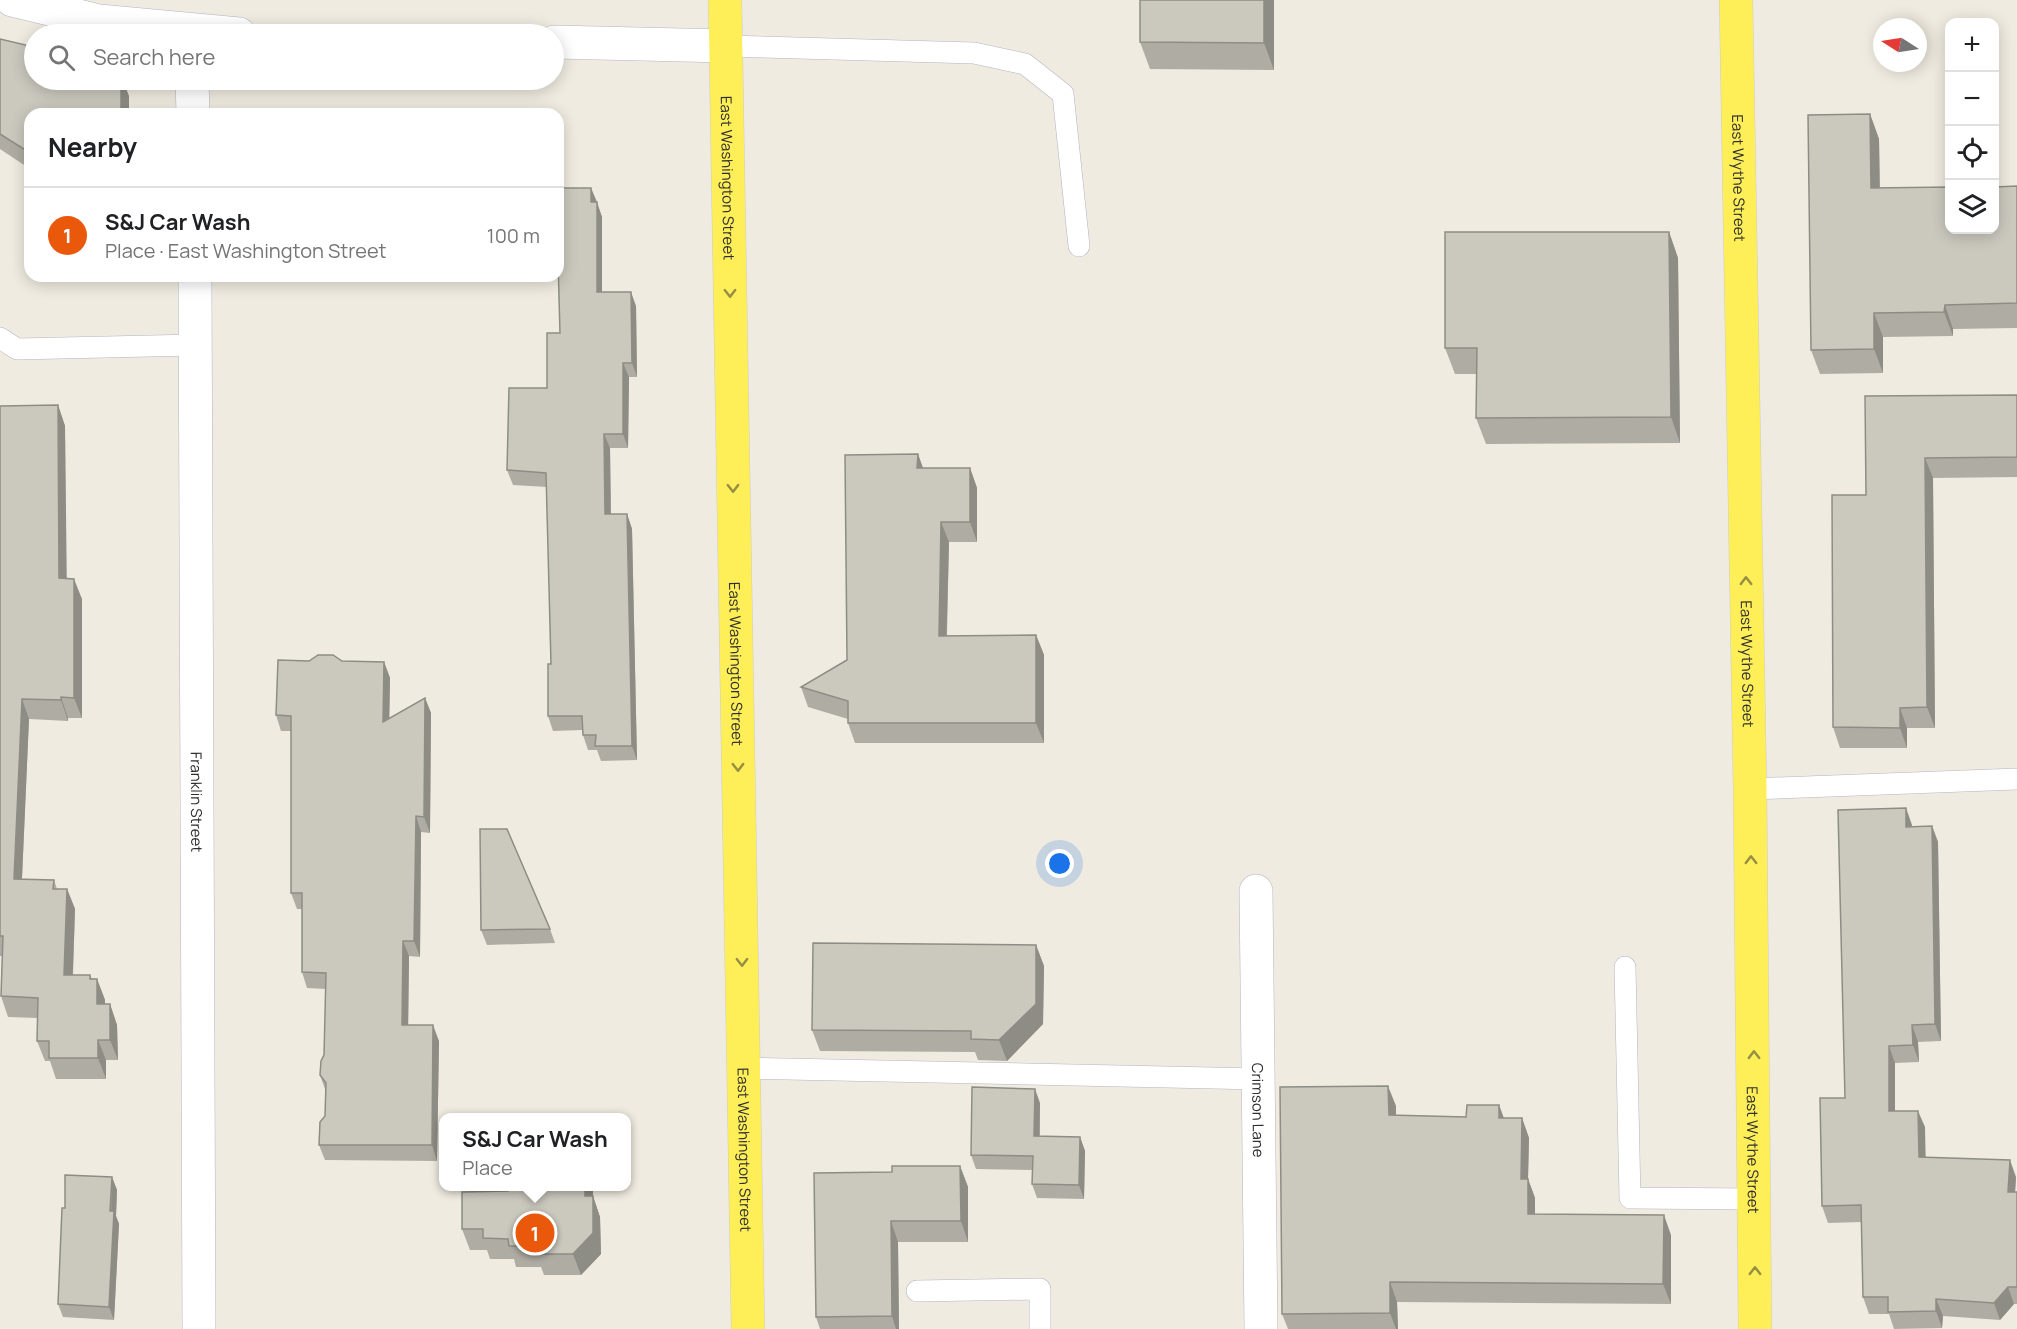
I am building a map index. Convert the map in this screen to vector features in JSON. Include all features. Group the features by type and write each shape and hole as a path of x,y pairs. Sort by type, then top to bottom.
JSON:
{"main road":[{"name":"East Washington Street","path":"725,0 748,1329"},
{"name":"East Wythe Street","path":"1737,0 1750,789 1755,1329"}],"street":[{"path":"12,0 99,21 122,24"},
{"path":"564,42 726,46"},
{"path":"192,90 193,108"},
{"name":"Franklin Street","path":"195,282 199,1329"},
{"name":"Crimson Lane","path":"1256,891 1261,1329"}],"lane":[{"path":"726,46 974,53 1025,64 1063,94 1079,246"},
{"path":"0,338 17,349 195,345"},
{"path":"1750,789 2017,779"},
{"path":"1625,967 1630,1198 1754,1199"},
{"path":"743,1068 1259,1079"},
{"path":"917,1291 1040,1289 1040,1329"}],"building":[{"path":"1140,0 1264,0 1264,43 1140,42"},
{"path":"0,39 24,45 24,90 121,90 121,108 24,108 24,149 0,134"},
{"path":"1870,114 1871,188 1945,187 1945,234 1999,234 1999,187 2017,186 2017,303 1945,305 1944,312 1874,313 1874,349 1811,350 1808,115"},
{"path":"564,188 591,188 591,202 597,202 597,292 631,292 632,363 623,363 623,434 604,434 605,514 627,514 632,746 595,746 596,735 583,735 582,716 548,716 548,664 551,664 546,473 507,470 509,388 547,388 547,333 560,333 559,282 564,282"},
{"path":"1445,232 1669,232 1671,417 1476,418 1477,348 1445,348"},
{"path":"2017,395 2017,457 1925,458 1927,707 1900,708 1900,728 1833,727 1832,495 1866,495 1865,396"},
{"path":"58,405 59,578 74,579 74,698 22,699 14,879 54,880 53,889 67,889 64,975 90,975 90,979 97,979 97,1004 110,1004 110,1040 98,1040 98,1058 49,1058 49,1041 37,1041 38,998 1,996 3,936 0,936 0,406"},
{"path":"918,454 917,468 970,468 970,522 941,522 939,636 1036,635 1036,723 848,723 848,701 801,687 847,660 845,455"},
{"path":"318,655 333,655 342,661 384,662 383,722 425,698 424,817 416,816 414,941 403,941 402,1025 433,1025 432,1145 319,1145 320,1122 325,1116 326,1083 320,1075 324,1055 326,973 302,972 302,893 291,893 291,716 276,715 278,660 309,661"},
{"path":"1906,808 1906,827 1932,826 1935,1024 1912,1025 1913,1045 1889,1046 1889,1111 1918,1111 1919,1157 2010,1160 2008,1192 2017,1192 2017,1287 2008,1287 1994,1303 1936,1299 1936,1311 1888,1312 1888,1297 1863,1297 1861,1205 1822,1206 1820,1098 1845,1098 1838,810"},
{"path":"480,829 507,829 550,929 481,930"},
{"path":"813,943 1036,945 1036,1004 999,1040 971,1039 971,1031 812,1030"},
{"path":"1388,1086 1389,1115 1466,1117 1467,1105 1499,1105 1499,1118 1522,1118 1521,1179 1528,1179 1528,1214 1664,1215 1663,1284 1390,1282 1390,1313 1282,1314 1280,1087"},
{"path":"972,1087 1035,1089 1034,1136 1080,1137 1079,1185 1032,1184 1033,1156 971,1155"},
{"path":"892,1166 960,1166 961,1221 891,1221 892,1316 816,1317 814,1173 892,1172"},
{"path":"65,1175 112,1177 110,1211 114,1211 109,1307 58,1304"},
{"path":"585,1191 585,1196 593,1196 593,1233 573,1254 536,1254 536,1246 509,1246 508,1239 483,1238 483,1229 462,1229 462,1192"}],"place":[{"name":"S&J Car Wash","path":"535,1233"}]}
